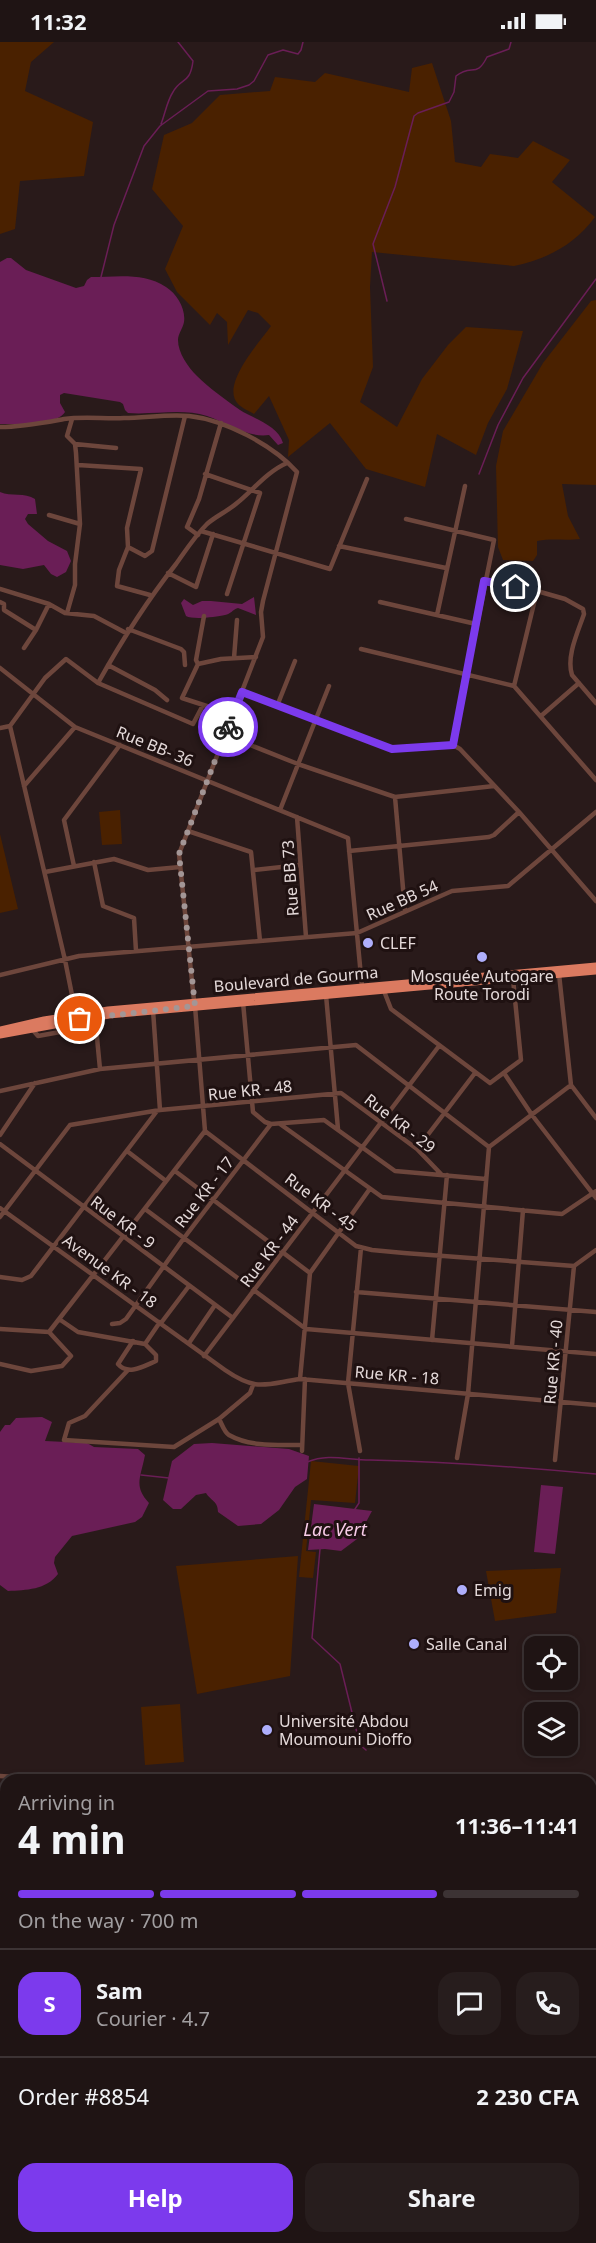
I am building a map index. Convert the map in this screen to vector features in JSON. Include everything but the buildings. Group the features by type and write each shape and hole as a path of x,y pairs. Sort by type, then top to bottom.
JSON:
{"highway":[{"name":"Boulevard de Gourma","path":"0,1030 76,1015 596,966"},
{"name":"Boulevard de Gourma","path":"0,1035 95,1017 195,1004 384,991 596,971"}],"street":[{"path":"128,547 145,556 152,551 185,416"},
{"path":"0,427 30,426 72,419 185,416 221,423 270,449 297,473 261,612 263,633 256,657 179,854 206,1131 49,1332"},
{"path":"72,419 67,438 75,444 116,448"},
{"path":"221,423 199,498 187,527 200,533 213,534 330,569 367,478"},
{"path":"67,613 75,585 80,524 75,444"},
{"path":"98,683 150,595 200,533 212,521 287,463"},
{"path":"78,465 141,468 127,528 128,547 119,570 116,586 150,595"},
{"path":"205,474 252,489 260,494 227,594"},
{"path":"437,615 465,486"},
{"path":"49,515 80,524"},
{"path":"406,519 493,540 453,745"},
{"path":"168,573 196,587 213,534"},
{"path":"339,546 446,568"},
{"path":"484,581 537,591 565,599 583,609 584,614 571,662 571,672 596,703"},
{"path":"0,589 49,604 67,613 94,616 127,631 182,650 185,665"},
{"path":"514,686 537,591"},
{"path":"0,602 4,604 4,610 36,630"},
{"path":"381,602 476,624"},
{"path":"24,648 49,604"},
{"path":"204,616 196,660 198,664 182,698 219,710 232,718"},
{"path":"234,658 237,620"},
{"path":"361,649 514,686 596,780"},
{"path":"198,664 256,657"},
{"path":"0,728 10,726 45,678 66,659 98,683 193,724 203,705"},
{"path":"277,706 295,661"},
{"path":"108,665 155,690 167,700"},
{"name":"Rue BB- 36","path":"0,668 75,727 348,837 349,851"},
{"path":"541,716 579,683"},
{"path":"280,810 329,686"},
{"path":"242,692 392,749 453,745 460,749 519,812 596,901"},
{"path":"10,726 76,1015"},
{"path":"24,786 75,727"},
{"path":"225,735 298,764 395,797 494,786"},
{"path":"74,866 64,820 120,745"},
{"path":"395,797 405,911"},
{"path":"362,987 349,851 489,837 519,812"},
{"name":"Rue BB 54","path":"357,933 455,890 508,886 596,812"},
{"name":"Rue BB 73","path":"297,817 306,937"},
{"path":"188,831 250,851 254,870 260,941"},
{"path":"45,872 114,859 148,870 180,867"},
{"path":"94,862 103,906 134,918 136,951"},
{"path":"254,870 300,865"},
{"path":"0,975 79,956 357,933"},
{"path":"559,974 571,1085 596,1118"},
{"path":"384,991 391,1009 490,1083 520,1062 521,1058 513,979"},
{"path":"326,995 338,1129"},
{"path":"243,1002 254,1114 271,1124 324,1120 395,1171 486,1179"},
{"path":"0,1277 22,1280 31,1276 158,1111 153,1010"},
{"path":"95,1017 100,1069"},
{"path":"31,1028 38,1036 71,1030"},
{"name":"Rue KR - 44","path":"204,1356 439,1046"},
{"path":"0,1091 100,1069 248,1054 331,1047 360,1047 489,1147"},
{"path":"417,1149 475,1073"},
{"path":"279,1124 381,1197 563,1214 595,1194 532,1114 504,1073"},
{"path":"0,1134 35,1083"},
{"path":"457,1458 468,1394 489,1147 571,1085"},
{"name":"Rue KR - 48","path":"0,1217 2,1209 36,1170 70,1125 158,1111 342,1094"},
{"name":"Rue KR - 29","path":"342,1094 417,1149 444,1175"},
{"name":"Rue KR - 17","path":"112,1324 123,1322 271,1124"},
{"name":"Rue KR - 45","path":"206,1131 361,1248 574,1266"},
{"name":"Rue KR - 9","path":"0,1143 233,1318"},
{"path":"127,1151 166,1181"},
{"path":"175,1171 310,1273"},
{"path":"432,1340 444,1204 444,1175"},
{"path":"219,1419 226,1433 232,1436 262,1444 301,1448 302,1379 310,1273 369,1190"},
{"name":"Avenue KR - 18","path":"2,1209 161,1322 204,1356"},
{"path":"145,1209 306,1329 596,1354"},
{"path":"512,1346 524,1210"},
{"path":"360,1451 348,1383 361,1248"},
{"path":"574,1266 596,1250"},
{"name":"Rue KR - 40","path":"555,1460 574,1266"},
{"path":"145,1344 189,1286"},
{"path":"356,1292 596,1312"},
{"path":"189,1343 215,1305"},
{"path":"59,1319 74,1331 145,1344 156,1355 156,1361 128,1370 85,1416 68,1425 64,1440 174,1448 219,1419 250,1393 253,1385 235,1377 204,1356"},
{"path":"0,1329 49,1332 71,1355 65,1365 31,1371 0,1364"},
{"path":"128,1370 118,1364 133,1341"},
{"name":"Rue KR - 18","path":"253,1385 302,1379 596,1405"}],"shaded area":[{"path":"0,42 54,42 31,62 25,91 93,122 84,176 20,181 15,229 0,234"},
{"path":"432,63 451,121 455,162 481,167 490,154 518,158 533,141 570,160 552,182 595,217 570,243 549,255 514,266 372,252 370,287 373,367 360,402 397,427 422,379 448,345 466,327 523,331 507,389 488,423 476,455 437,434 425,487 366,469 330,423 288,457 289,440 269,396 254,414 238,404 234,396 234,386 238,375 271,326 258,313 248,310 228,345 227,322 217,313 210,325 177,292 165,269 183,226 152,189 164,135 192,123 220,95 270,91 275,77 315,82 325,73 409,92 412,68"},
{"path":"596,300 596,485 562,484 568,516 580,539 537,541 537,555 533,561 503,560 498,547 496,466 503,431 543,363 591,301"},
{"path":"120,810 122,844 102,845 99,812"},
{"path":"0,834 18,909 0,913"},
{"path":"311,1461 359,1466 355,1503 311,1500 306,1551 316,1552 313,1578 299,1577"},
{"path":"298,1556 290,1676 197,1694 176,1566"},
{"path":"561,1568 556,1613 495,1621 486,1571"},
{"path":"180,1704 184,1762 145,1765 141,1707"}],"water":[{"path":"11,258 26,270 76,288 84,286 91,277 120,276 149,279 166,287 177,298 184,312 178,345 190,368 229,402 271,427 283,443 278,445 269,435 245,432 207,416 178,412 128,413 120,402 64,393 60,395 60,403 65,412 60,417 45,422 0,424 0,262"},
{"path":"0,492 35,499 37,514 28,514 25,519 48,541 67,551 71,561 66,572 57,577 51,574 44,565 23,569 0,565"},
{"path":"254,597 256,615 238,608 221,616 194,618 186,616 181,603 184,599 193,605 202,601 242,604"},
{"path":"42,1417 52,1422 45,1441 138,1449 145,1455 140,1486 149,1503 142,1517 135,1522 72,1536 55,1557 54,1563 58,1574 48,1583 35,1588 8,1591 0,1585 0,1432 5,1425 10,1425 16,1418"},
{"path":"212,1443 289,1449 309,1456 307,1479 295,1487 279,1510 261,1524 238,1526 218,1512 216,1503 206,1493 196,1495 181,1509 173,1509 163,1500 172,1461 194,1444"},
{"path":"541,1485 563,1487 555,1554 534,1552"},
{"name":"Lac Vert","path":"314,1504 372,1511 357,1539 341,1551 308,1550"}],"waterway":[{"path":"161,124 176,87 190,74 192,69 193,61 178,42"},
{"path":"101,277 114,225 144,146 160,126 208,91 237,89 249,85 254,81 268,55 283,50 298,54 303,42"},
{"path":"387,301 373,244 395,187 414,116 449,102 454,92 456,76 461,72 477,69 487,57 509,49 511,42"},
{"path":"479,474 498,425 523,378 596,279"},
{"path":"307,1462 315,1459 338,1458 483,1465 596,1474"},
{"path":"355,1509 359,1503 359,1458"},
{"path":"141,1475 169,1478"},
{"path":"320,1549 312,1638 340,1664 360,1745 366,1750"}],"way so far":[{"path":"80,1019 195,1006 179,854 228,727"}],"place":[{"name":"CLEF","path":"368,943"},
{"name":"Mosquée Autogare Route Torodi","path":"482,957"},
{"name":"Emig","path":"462,1590"},
{"name":"Salle Canal","path":"414,1644"},
{"name":"Université Abdou Moumouni Dioffo","path":"267,1730"}],"route":[{"path":"228,727 242,692 392,749 453,745 484,581 516,587"}]}
